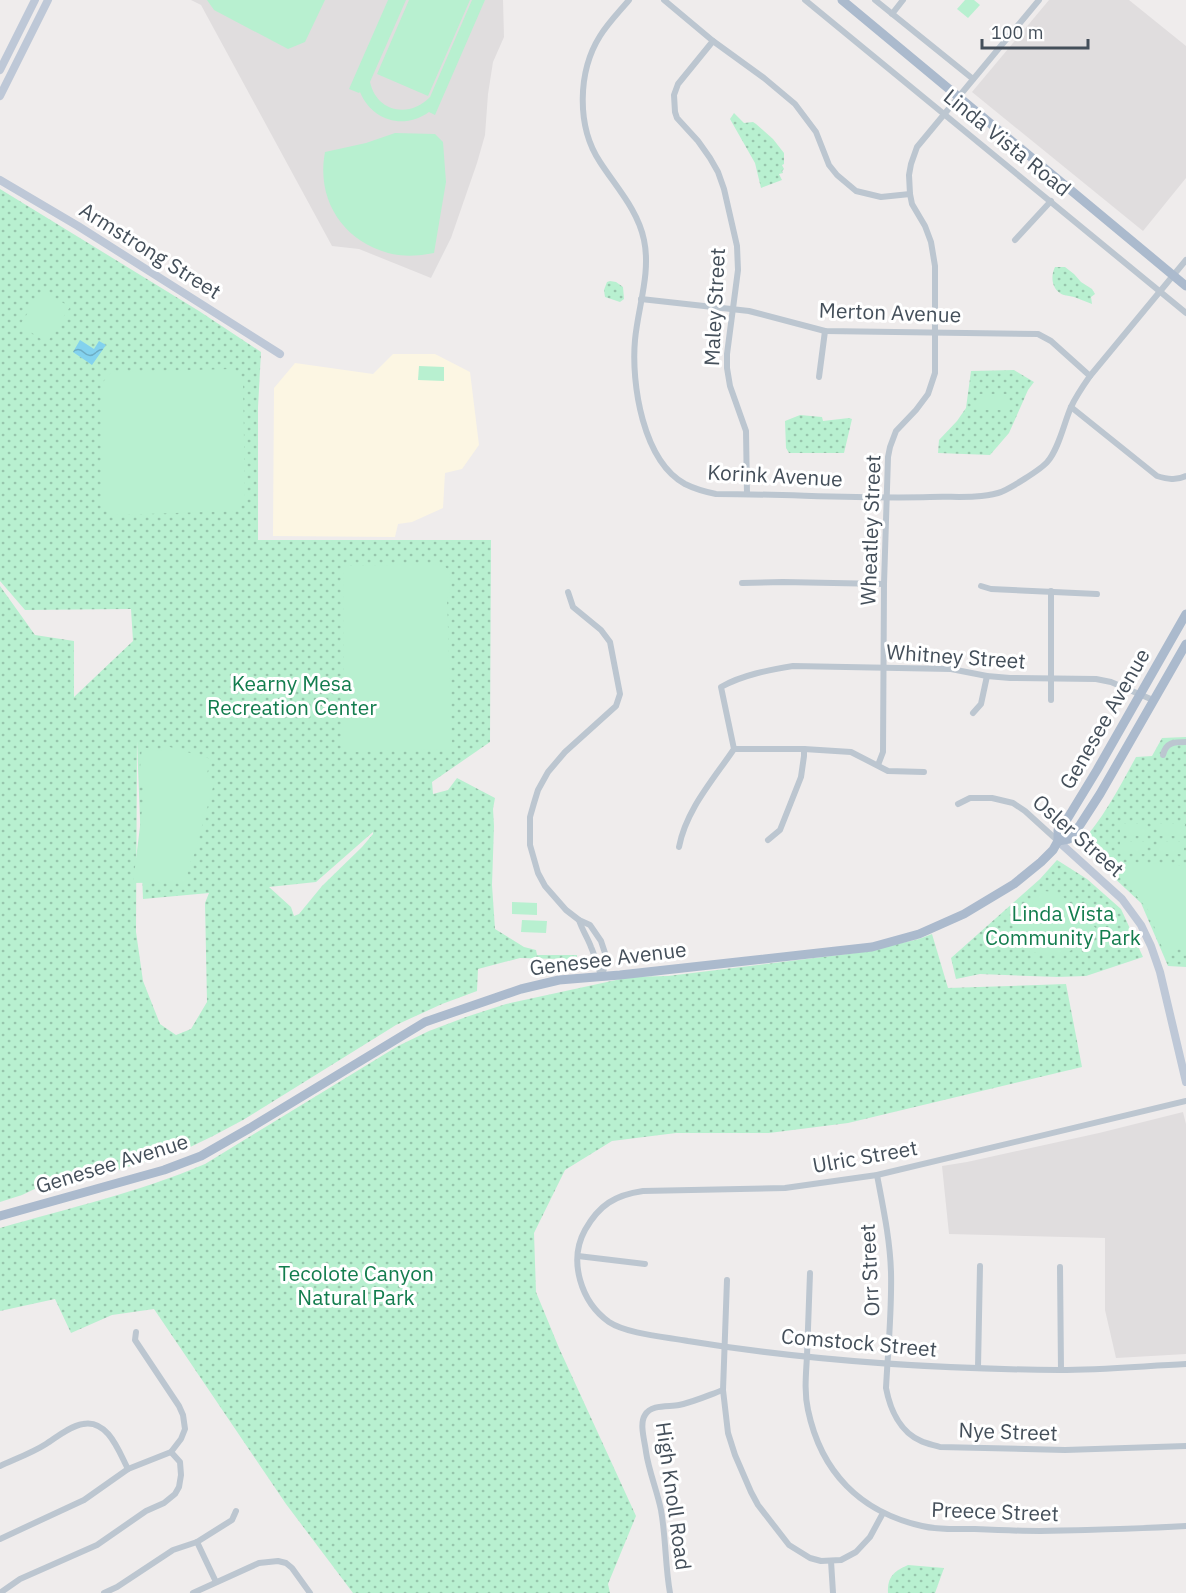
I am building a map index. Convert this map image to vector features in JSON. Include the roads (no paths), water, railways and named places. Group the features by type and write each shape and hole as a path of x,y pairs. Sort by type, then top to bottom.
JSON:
{"main road":[{"name":"Linda Vista Road","path":"842,0 1186,285"},
{"name":"Genesee Avenue","path":"0,1216 164,1170 201,1156 425,1022 521,989 559,980 872,947 919,934 964,914 1014,885 1053,849 1058,841 1058,830 1066,821 1097,770 1186,614"},
{"name":"Genesee Avenue","path":"1058,841 1069,839 1080,825 1186,644"}],"street":[{"path":"0,70 35,0"},
{"path":"0,96 48,0"},
{"name":"Korink Avenue","path":"628,0 600,36 589,58 584,81 584,112 588,137 598,159 628,201 638,221 644,241 646,267 635,340 634,363 637,391 642,415 660,460 674,476 685,484 716,494 826,497 886,498 985,495 1000,492 1048,462 1078,392 1186,260"},
{"path":"664,0 795,104 816,132 829,165 856,191 881,197 910,194"},
{"name":"Linda Vista Road","path":"805,0 1186,313"},
{"path":"874,0 974,79"},
{"path":"892,14 903,0"},
{"name":"Wheatley Street","path":"878,765 883,752 884,584 888,457 896,431 928,394 935,374 935,266 931,242 912,204 909,175 911,164 917,147 1039,0"},
{"name":"Maley Street","path":"713,41 678,84 674,95 675,112 677,118 698,141 718,172 737,246 738,270 727,368 730,386 746,431 747,494"},
{"name":"Armstrong Street","path":"0,180 78,226 280,354"},
{"path":"1016,240 1051,201"},
{"name":"Merton Avenue","path":"641,299 749,311 825,331 1038,334 1050,341 1090,376"},
{"path":"819,377 825,331"},
{"path":"1071,407 1157,476 1169,479 1186,476"},
{"path":"742,583 884,584"},
{"path":"981,586 991,589 1097,594"},
{"path":"1051,700 1052,591"},
{"path":"568,592 573,608 601,630 610,642 620,694 616,706 566,752 548,772 538,790 530,817 530,845 538,873 545,886 579,920 590,925 601,941 607,959 602,975"},
{"name":"Whitney Street","path":"734,749 721,687 732,681 793,666 951,669 987,676 1096,679 1111,682 1153,700"},
{"path":"973,713 981,704 987,676"},
{"path":"1163,755 1167,745 1186,742"},
{"path":"679,847 681,833 688,816 734,749 851,752 888,771 924,772"},
{"path":"768,840 780,830 801,777 804,749"},
{"name":"Osler Street","path":"958,804 970,798 992,798 1013,803 1025,811 1122,899 1141,926 1151,946 1160,972 1186,1082"},
{"path":"579,920 602,975"},
{"name":"Ulric Street","path":"578,1256 582,1236 593,1216 609,1202 627,1194 643,1191 785,1188 877,1175 1186,1101"},
{"name":"Orr Street","path":"877,1175 891,1269 887,1364"},
{"path":"578,1256 645,1264"},
{"name":"Comstock Street","path":"578,1256 579,1276 585,1294 596,1310 610,1323 627,1330 725,1347 887,1364 1061,1370 1186,1364"},
{"path":"978,1368 980,1266"},
{"path":"1060,1267 1061,1370"},
{"name":"Preece Street","path":"810,1274 807,1408 815,1439 826,1460 837,1476 861,1500 892,1518 939,1529 1115,1530 1186,1526"},
{"path":"727,1280 723,1390 728,1433 750,1492 758,1505 789,1545 810,1558 821,1561 841,1560 856,1552 870,1537 883,1513"},
{"path":"0,1539 84,1500 128,1470 171,1452 181,1439 184,1429 183,1415 135,1340 136,1332"},
{"name":"Nye Street","path":"887,1364 886,1388 889,1402 898,1421 914,1438 940,1447 1065,1450 1186,1446"},
{"name":"High Knoll Road","path":"670,1593 666,1540 661,1508 648,1461 643,1426 644,1415 658,1407 681,1405 723,1390"},
{"path":"0,1466 43,1446 70,1429 82,1424 91,1424 109,1434 128,1470"},
{"path":"0,1593 20,1579 97,1545 175,1494 181,1475 180,1462 171,1452"},
{"path":"104,1593 173,1550 197,1542 232,1520 236,1511"},
{"path":"197,1542 216,1582"},
{"path":"193,1593 259,1563 278,1561 292,1568 310,1593"},
{"path":"831,1561 833,1593"}],"water":[{"path":"80,340 94,349 99,341 106,345 92,365 73,352"}],"park label":[{"name":"Kearny Mesa Recreation Center","path":"292,696"},
{"name":"Linda Vista Community Park","path":"1063,926"},
{"name":"Tecolote Canyon Natural Park","path":"356,1286"}]}
